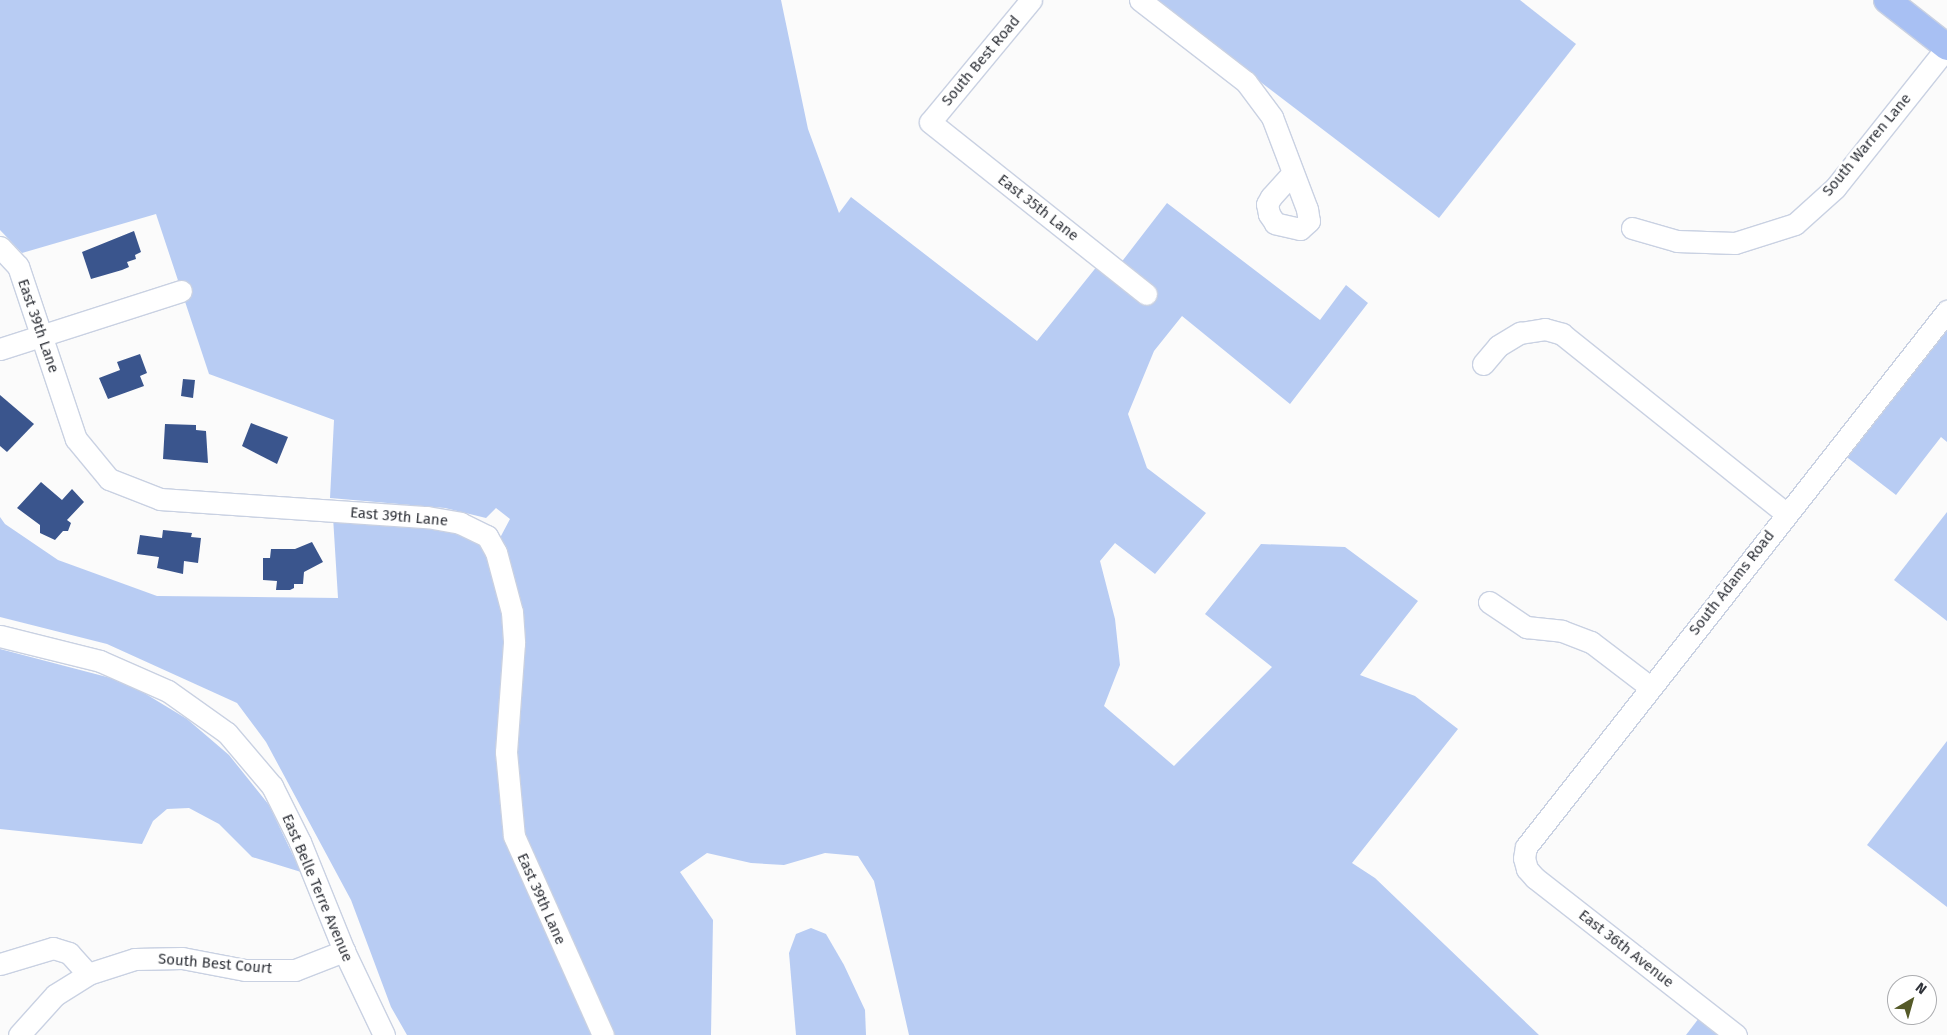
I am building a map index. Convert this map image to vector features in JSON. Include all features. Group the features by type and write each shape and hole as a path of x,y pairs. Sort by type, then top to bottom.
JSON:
{"main road":[{"path":"1887,0 1947,47"}],"street":[{"name":"South Best Road","path":"930,122 1031,0"},
{"path":"1140,0 1246,82 1272,117 1292,174"},
{"name":"South Warren Lane","path":"1632,228 1676,241 1734,244 1795,224 1835,188 1947,47"},
{"name":"East 35th Lane","path":"930,122 1146,294"},
{"name":"East 39th Lane","path":"0,247 18,266 76,439 109,479 160,499 427,517 460,523 487,536 496,552 512,612 514,643 506,752 514,836 602,1035"},
{"path":"0,349 181,291"},
{"name":"South Adams Road","path":"1524,858 1534,834 1947,311"},
{"path":"1483,364 1498,346 1520,334 1545,329 1562,334 1787,514"},
{"path":"1489,602 1526,627 1562,631 1591,642 1650,687"},
{"name":"East Belle Terre Avenue","path":"0,636 100,661 168,691 227,733 272,786 300,842 344,952 384,1035"},
{"name":"East 36th Avenue","path":"1524,858 1527,869 1535,878 1736,1035"},
{"path":"0,964 53,948 69,953 88,974"},
{"name":"South Best Court","path":"19,1035 55,995 88,974 135,959 182,958 245,970 295,970 344,952"}],"shaded area":[{"path":"0,0 781,0 808,129 839,213 851,197 1037,341 1106,255 1120,264 1167,203 1320,320 1346,285 1368,303 1290,404 1182,316 1154,351 1128,414 1147,468 1206,513 1155,574 1115,543 1100,561 1115,619 1120,665 1104,706 1174,766 1272,667 1205,614 1261,544 1345,547 1418,601 1360,675 1415,696 1458,729 1352,863 1375,878 1539,1035 909,1035 874,881 858,856 825,853 784,865 751,863 707,853 680,872 713,920 711,1035 407,1035 391,1007 351,900 266,742 237,703 107,644 0,617 0,517 5,524 58,560 157,596 338,598 333,517 456,527 501,549 501,536 510,519 496,508 486,518 445,508 330,498 334,420 209,374 156,214 22,253 0,230"},
{"path":"1153,0 1520,0 1576,44 1439,218"},
{"path":"1947,322 1947,442 1941,437 1896,495 1844,455"},
{"path":"1947,512 1947,621 1894,580"},
{"path":"0,649 126,682 187,719 229,755 269,805 301,872 252,857 219,824 189,808 167,809 153,821 142,844 0,829"},
{"path":"1947,741 1947,907 1867,845"},
{"path":"811,928 826,934 844,965 865,1010 866,1035 796,1035 789,953 796,934"},
{"path":"1699,1018 1721,1035 1686,1035"}],"building":[{"path":"134,231 141,252 135,255 136,259 127,262 129,267 91,279 82,252"},
{"path":"140,354 147,373 140,376 144,386 108,399 99,378 120,370 117,362"},
{"path":"183,379 195,380 193,398 181,396"},
{"path":"0,395 34,424 7,452 0,446"},
{"path":"251,423 288,437 277,464 242,446"},
{"path":"165,424 196,425 196,430 206,431 208,463 163,459"},
{"path":"41,482 62,500 72,489 84,502 67,520 71,523 68,531 63,531 55,540 40,533 40,525 17,508"},
{"path":"163,530 192,533 191,537 201,538 198,563 184,561 183,574 157,568 159,557 137,554 140,535 162,538"},
{"path":"312,542 323,562 304,572 303,584 294,584 294,588 290,590 276,590 277,581 263,580 263,558 270,558 271,549 295,549"}]}
